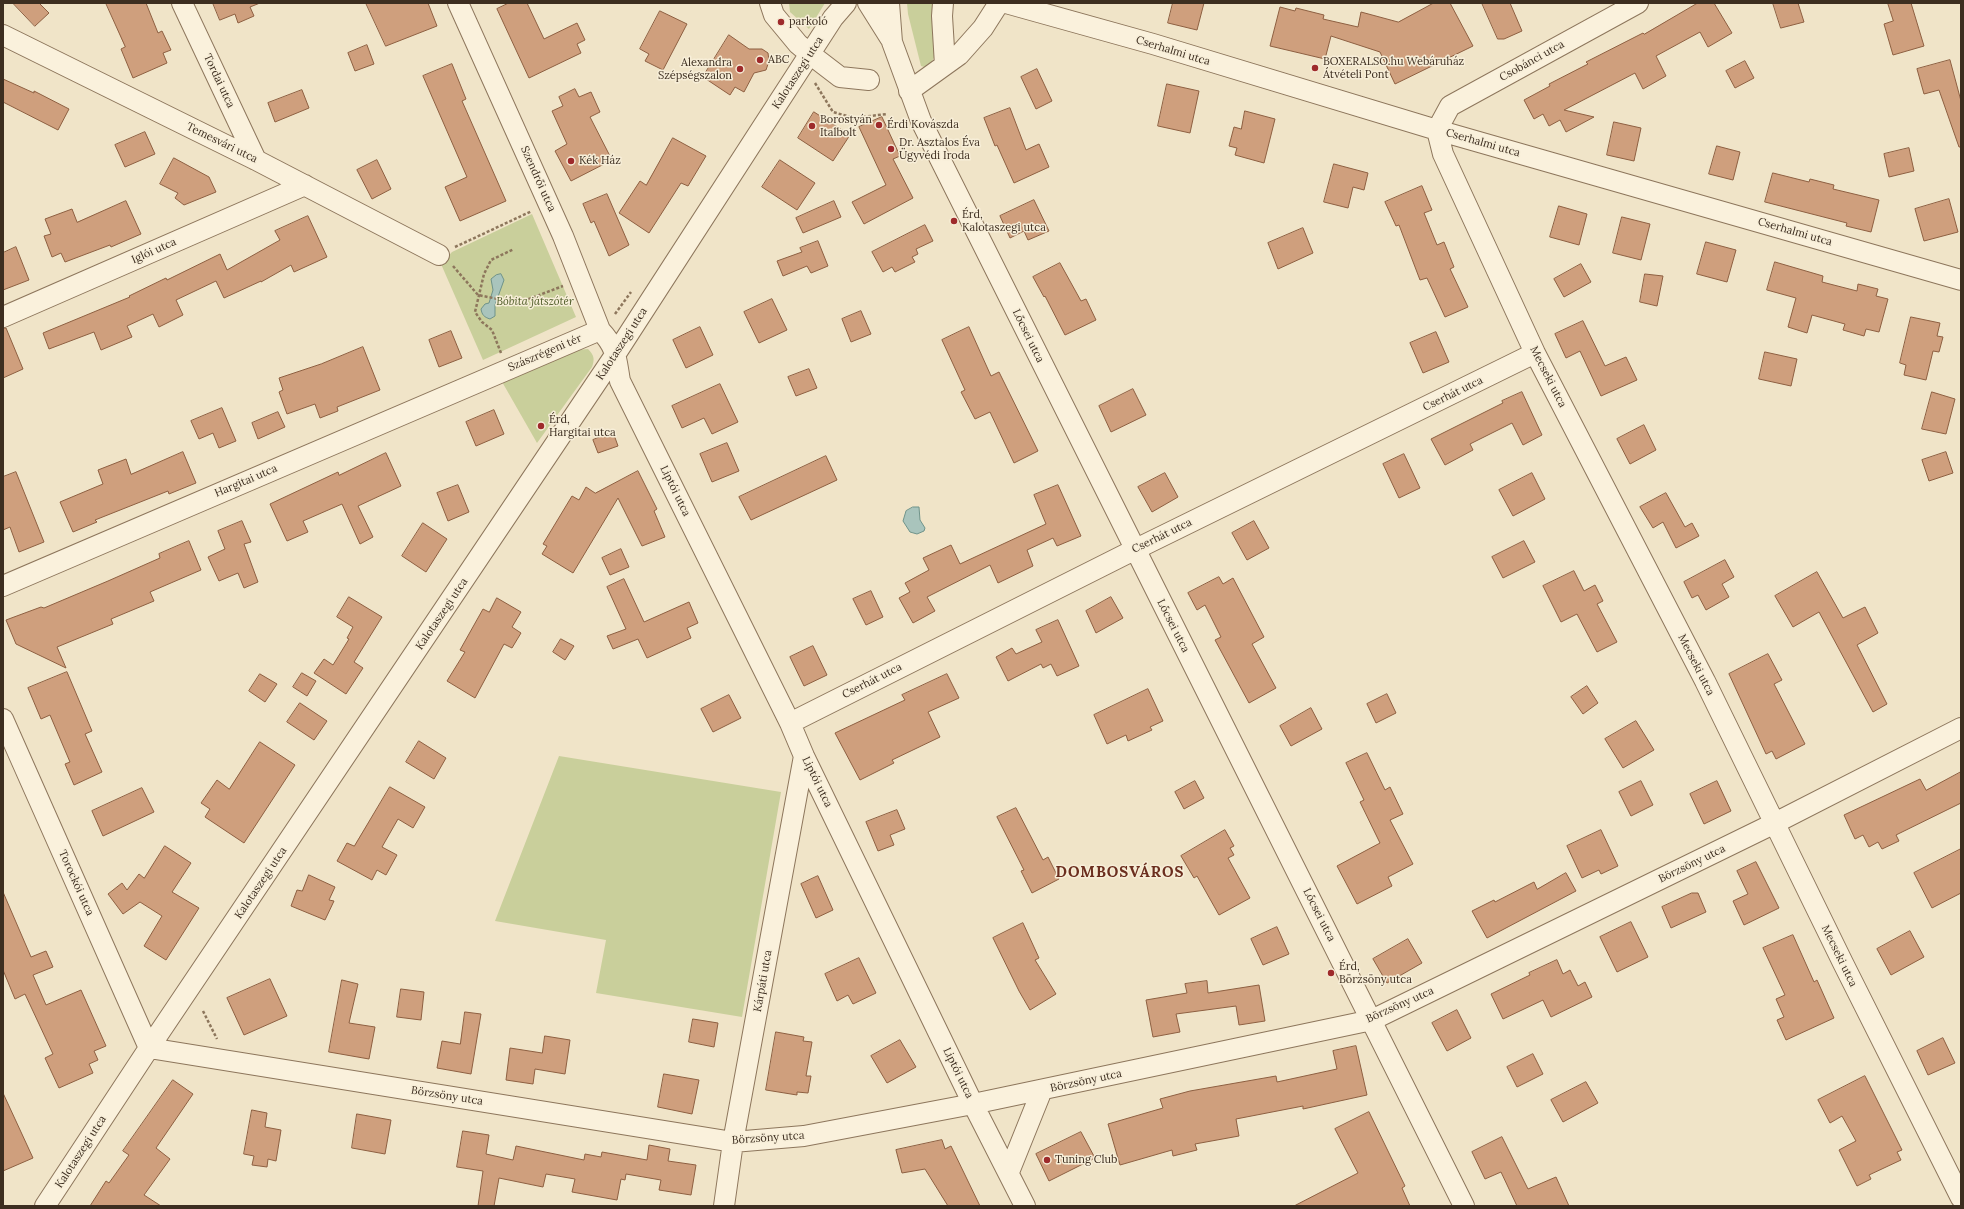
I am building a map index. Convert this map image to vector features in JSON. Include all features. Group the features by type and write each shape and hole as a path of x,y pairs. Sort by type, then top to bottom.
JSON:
{"street":[{"name":"Tordai utca","path":"182,3 256,160"},
{"name":"Szendrői utca","path":"458,3 549,203 600,330 611,342 615,355"},
{"path":"770,3 774,15 798,44 810,54 840,77 869,80"},
{"name":"Kalotaszegi utca","path":"45,1206 149,1048 615,355 810,54 835,11 846,3"},
{"name":"Lőcsei utca","path":"868,3 892,42 924,128 1134,550 1372,1020 1464,1206"},
{"name":"Lőcsei utca","path":"889,3 892,42"},
{"path":"943,3 942,16 945,65"},
{"path":"909,91 964,50 983,28 1000,3"},
{"name":"Cserhalmi utca","path":"1006,3 1153,44 1437,130 1961,280"},
{"name":"Csobánci utca","path":"1437,130 1450,106 1638,3"},
{"name":"Temesvári utca","path":"3,35 256,160 439,255"},
{"name":"Mecseki utca","path":"1437,130 1443,154 1535,353 1705,681 1843,963 1961,1198"},
{"name":"Iglói utca","path":"3,317 305,185"},
{"name":"Szászrégeni tér","path":"490,376 600,330"},
{"name":"Cserhát utca","path":"790,723 1134,550 1535,353"},
{"name":"Liptói utca","path":"615,355 620,381 790,723 804,756 972,1104 1009,1172 1025,1206"},
{"name":"Hargitai utca","path":"3,586 490,376"},
{"name":"Torockói utca","path":"3,719 149,1048"},
{"name":"Börzsöny utca","path":"149,1048 734,1142 804,1136 1042,1090 1372,1020 1775,823 1961,728"},
{"name":"Kárpáti utca","path":"724,1206 734,1142 804,756"},
{"path":"1009,1172 1042,1090"}],"path":[{"path":"833,112 854,118 887,114"},
{"path":"439,255 549,203"},
{"path":"510,368 500,352 492,330 482,322 475,312 484,274 491,260 514,250"},
{"path":"439,255 447,258 478,295 518,303 580,279"},
{"path":"204,1011 227,1061"}],"green space":[{"path":"789,3 825,3 809,29 790,12"},
{"path":"907,3 932,3 935,56 928,68 921,66 908,14"},
{"name":"Bóbita játszótér","path":"532,214 576,317 483,360 441,264 452,252"},
{"path":"588,349 592,353 593,357 592,367 537,443 501,380 577,350"},
{"path":"559,756 781,792 742,1017 596,993 606,940 495,921"}],"water":[{"path":"501,274 504,280 495,305 495,316 490,319 484,316 481,309 485,304 489,303 493,290 491,279 496,275"},
{"path":"913,507 919,507 920,520 925,528 924,531 917,534 910,532 903,521 906,511"}],"building":[{"path":"13,3 39,3 49,13 35,26"},
{"path":"106,3 146,3 158,33 162,31 171,50 163,53 167,63 133,78 121,49 125,47"},
{"path":"213,3 260,3 250,7 254,16 238,23 235,14 220,20"},
{"path":"366,3 428,3 437,26 386,46"},
{"path":"509,3 527,3 544,39 577,23 585,40 577,44 581,53 529,78 497,9"},
{"path":"1173,3 1204,3 1197,30 1168,23"},
{"path":"1434,3 1450,3 1473,46 1395,84 1380,52 1331,36 1325,59 1270,46 1280,7 1295,11 1296,8 1324,15 1323,19 1358,27 1361,12 1398,22"},
{"path":"1482,3 1510,3 1522,31 1504,39 1498,39"},
{"path":"1698,3 1714,3 1732,33 1708,47 1700,32 1656,56 1666,76 1643,89 1635,73 1564,110 1594,117 1566,132 1560,120 1549,126 1543,114 1534,119 1524,100 1550,86 1549,84 1588,64 1586,62 1643,33 1644,34"},
{"path":"1773,3 1798,3 1804,22 1781,28"},
{"path":"1888,3 1911,3 1924,46 1893,55 1884,24 1893,21"},
{"path":"660,11 687,24 663,70 645,61 649,54 640,49"},
{"path":"729,35 749,49 762,49 768,53 769,61 766,70 754,73 744,92 735,87 730,95 703,77"},
{"path":"367,45 374,64 355,71 348,53"},
{"path":"1950,60 1961,101 1961,147 1959,147 1939,90 1924,94 1917,69"},
{"path":"1745,61 1754,78 1735,88 1726,71"},
{"path":"452,64 466,99 462,101 506,201 460,221 445,187 467,177 423,76"},
{"path":"1037,69 1052,101 1036,109 1021,77"},
{"path":"3,79 34,93 34,91 69,109 58,130 3,102"},
{"path":"1167,84 1199,91 1190,133 1158,126"},
{"path":"575,89 579,97 591,92 600,112 590,117 612,160 571,181 555,151 567,144 552,111 563,106 559,97"},
{"path":"302,90 309,108 275,122 268,103"},
{"path":"1010,108 1026,150 1039,144 1049,167 1014,183 997,145 995,146 984,118"},
{"path":"1245,111 1275,119 1264,163 1235,155 1237,148 1229,146 1234,127 1241,129"},
{"path":"814,112 850,135 833,161 798,138"},
{"path":"882,117 900,156 893,159 913,198 864,224 852,202 886,185 859,127"},
{"path":"1614,122 1641,128 1634,161 1607,155"},
{"path":"145,132 155,154 125,167 115,145"},
{"path":"673,138 706,156 688,186 681,183 649,233 619,213 640,181 646,185"},
{"path":"1717,146 1740,152 1733,180 1709,174"},
{"path":"1909,148 1914,171 1889,177 1884,154"},
{"path":"174,158 209,177 216,192 184,205 175,198 178,193 160,184"},
{"path":"377,160 391,189 372,199 357,170"},
{"path":"780,160 815,183 797,210 762,187"},
{"path":"1334,164 1368,173 1364,190 1353,187 1348,208 1324,202"},
{"path":"1773,173 1809,182 1810,179 1834,185 1833,189 1879,200 1871,232 1846,226 1847,223 1765,202"},
{"path":"1422,186 1432,210 1424,213 1437,245 1444,242 1454,267 1450,269 1468,307 1445,317 1427,278 1420,280 1399,225 1396,226 1385,202"},
{"path":"607,194 629,245 609,256 594,221 591,223 583,204"},
{"path":"1949,199 1958,232 1924,241 1915,209"},
{"path":"1034,200 1049,231 1028,240 1024,231 1010,238 1000,216"},
{"path":"126,201 141,234 111,247 110,245 65,262 61,253 52,257 44,236 51,234 45,219 72,209 77,222"},
{"path":"834,201 841,217 803,233 796,218"},
{"path":"1559,206 1587,214 1579,245 1550,237"},
{"path":"308,216 327,257 294,272 291,265 261,282 224,298 216,281 176,300 183,315 159,327 153,314 127,326 132,337 101,350 94,332 49,349 43,333 130,297 129,296 166,278 167,280 220,254 227,270 280,240 275,231"},
{"path":"1622,217 1650,224 1641,260 1613,253"},
{"path":"925,225 933,241 916,249 918,254 912,257 915,262 895,272 892,267 883,272 872,252"},
{"path":"1303,228 1313,253 1278,269 1268,243"},
{"path":"818,241 828,266 811,273 807,266 783,276 777,261 802,252 800,248"},
{"path":"1706,242 1736,250 1727,282 1697,274"},
{"path":"16,247 29,280 3,290 3,253"},
{"path":"1775,262 1823,276 1822,282 1857,291 1858,284 1878,289 1876,296 1888,299 1879,332 1866,329 1864,336 1843,330 1845,324 1812,315 1807,333 1788,327 1796,298 1767,290"},
{"path":"1060,263 1081,301 1086,299 1096,320 1065,335 1045,296 1044,297 1033,277"},
{"path":"1581,264 1591,282 1564,297 1554,279"},
{"path":"1645,274 1663,276 1657,306 1640,302"},
{"path":"772,299 787,330 759,343 744,312"},
{"path":"861,311 871,334 851,342 842,319"},
{"path":"1911,317 1940,323 1937,336 1943,337 1939,352 1933,351 1926,380 1904,375 1906,365 1900,363"},
{"path":"1583,321 1605,366 1626,357 1637,380 1601,396 1580,351 1566,358 1555,334"},
{"path":"700,327 713,355 686,368 673,340"},
{"path":"969,327 991,376 999,372 1038,451 1014,463 990,412 975,419 961,392 965,390 942,340"},
{"path":"3,328 6,328 23,369 3,378"},
{"path":"451,331 462,358 439,367 429,340"},
{"path":"1436,332 1449,362 1423,373 1410,343"},
{"path":"363,347 380,390 337,407 338,411 320,418 315,404 287,414 279,392 283,390 279,378 321,364"},
{"path":"1765,352 1797,359 1791,386 1759,379"},
{"path":"809,369 817,388 796,396 788,377"},
{"path":"720,384 738,422 712,434 704,418 682,428 672,406"},
{"path":"1133,389 1146,415 1111,432 1099,406"},
{"path":"1522,392 1542,435 1523,445 1512,423 1470,444 1473,450 1445,465 1431,439"},
{"path":"1932,392 1955,399 1946,434 1922,429"},
{"path":"222,408 236,441 219,448 213,433 199,439 191,421"},
{"path":"494,410 504,434 476,446 466,422"},
{"path":"278,412 285,427 258,439 252,423"},
{"path":"1644,425 1656,450 1630,464 1617,439"},
{"path":"613,432 618,446 598,453 593,440"},
{"path":"727,443 739,471 712,482 700,454"},
{"path":"183,452 196,483 169,494 168,491 95,520 97,522 73,532 60,502 103,484 98,470 126,459 131,474"},
{"path":"1946,452 1953,473 1929,481 1922,460"},
{"path":"386,453 401,486 358,506 373,537 360,544 342,504 303,521 308,532 287,541 270,504 338,472 339,475"},
{"path":"1404,454 1420,488 1399,498 1383,464"},
{"path":"826,456 837,480 751,520 739,497"},
{"path":"638,471 657,509 654,511 665,537 642,546 618,498 573,573 542,554 547,546 543,544 572,496 579,500 586,487 595,493"},
{"path":"16,472 44,542 19,552 10,527 3,530 3,477"},
{"path":"1165,473 1178,497 1152,512 1138,487"},
{"path":"1532,473 1545,499 1513,516 1499,490"},
{"path":"458,485 469,512 448,521 437,493"},
{"path":"1058,485 1081,536 1057,546 1053,538 1027,550 1033,566 998,583 990,565 927,597 935,611 913,623 899,598 910,592 905,583 929,570 923,558 951,545 960,564 1046,524 1034,495"},
{"path":"1666,493 1685,527 1692,523 1699,536 1676,548 1663,522 1653,528 1640,507"},
{"path":"242,521 251,542 244,544 258,582 244,588 238,573 219,581 208,557 225,549 218,531"},
{"path":"1254,521 1269,548 1247,560 1232,533"},
{"path":"423,523 447,539 426,572 402,556"},
{"path":"189,541 201,570 150,592 154,601 111,619 113,624 57,647 66,668 16,644 6,620 41,607 44,608 108,581 160,558 159,554"},
{"path":"1524,541 1535,562 1503,578 1492,557"},
{"path":"621,549 629,567 610,575 602,558"},
{"path":"1725,560 1734,577 1722,584 1729,597 1706,610 1698,595 1692,598 1684,582"},
{"path":"1574,571 1584,591 1595,585 1603,601 1597,604 1617,642 1597,652 1577,614 1561,622 1543,586"},
{"path":"1817,572 1843,618 1865,607 1878,633 1857,645 1887,704 1873,712 1819,612 1793,627 1775,596"},
{"path":"1219,577 1223,584 1233,578 1264,637 1252,644 1276,688 1249,703 1215,640 1221,637 1205,605 1197,610 1188,593"},
{"path":"624,579 644,622 689,602 698,623 687,628 691,638 647,658 638,639 613,649 607,636 626,629 607,587"},
{"path":"871,591 883,617 866,625 853,599"},
{"path":"349,597 382,617 354,662 363,668 346,694 314,673 324,659 333,665 349,639 347,638 353,627 337,617"},
{"path":"1111,597 1123,618 1096,633 1086,611"},
{"path":"497,598 521,612 512,627 521,633 512,648 504,644 475,698 447,681 465,652 460,650 483,609 489,612"},
{"path":"1058,620 1079,666 1057,676 1051,664 1043,668 1041,664 1008,681 996,657 1012,648 1016,654 1042,642 1036,630"},
{"path":"561,639 574,646 565,660 553,652"},
{"path":"813,646 827,675 804,686 790,657"},
{"path":"1768,654 1782,680 1774,684 1805,744 1776,759 1772,751 1766,754 1729,674"},
{"path":"67,672 92,731 85,734 102,772 74,785 65,764 70,762 50,715 41,719 28,688"},
{"path":"302,673 316,681 307,696 293,687"},
{"path":"260,674 277,684 265,702 249,691"},
{"path":"947,674 959,698 928,712 940,737 892,760 894,763 860,780 835,733 905,700 902,695"},
{"path":"1587,686 1598,703 1583,714 1571,697"},
{"path":"1148,689 1163,721 1150,727 1152,730 1128,741 1126,735 1107,744 1094,715"},
{"path":"1387,694 1396,713 1376,723 1367,704"},
{"path":"729,695 741,718 713,732 701,709"},
{"path":"300,703 327,721 314,740 287,722"},
{"path":"1311,708 1322,729 1291,746 1280,726"},
{"path":"1636,721 1654,750 1623,768 1605,739"},
{"path":"419,741 446,758 434,779 406,762"},
{"path":"260,742 295,765 244,843 205,817 210,809 201,803 217,780 229,789"},
{"path":"1367,753 1385,790 1390,787 1403,814 1390,820 1413,864 1388,877 1392,886 1357,904 1337,866 1380,843 1360,802 1364,800 1346,763"},
{"path":"1961,772 1961,803 1896,835 1899,841 1882,849 1878,842 1869,847 1863,835 1855,839 1844,815 1920,779 1926,790"},
{"path":"1195,781 1204,798 1184,809 1175,792"},
{"path":"1641,781 1653,805 1631,816 1619,792"},
{"path":"1717,781 1731,811 1704,824 1690,794"},
{"path":"390,787 425,807 413,828 398,819 382,847 397,855 386,875 377,870 372,880 337,861 347,843 354,846"},
{"path":"142,788 154,812 103,836 92,811"},
{"path":"1016,808 1043,860 1048,857 1059,879 1032,893 1021,871 1024,870 997,817"},
{"path":"897,810 905,829 890,835 894,845 878,851 866,822"},
{"path":"1225,830 1234,846 1230,848 1234,855 1228,858 1250,898 1219,915 1197,876 1194,878 1181,856"},
{"path":"1601,830 1618,866 1601,874 1599,870 1582,878 1567,846"},
{"path":"165,846 191,863 172,892 199,908 166,960 144,946 162,916 140,902 123,914 108,894 122,883 127,890 139,874 144,878"},
{"path":"1961,849 1961,893 1932,908 1914,873"},
{"path":"1756,862 1779,908 1744,925 1733,901 1748,894 1737,871"},
{"path":"1566,873 1576,891 1487,938 1472,911 1494,900 1495,902 1534,882 1537,889"},
{"path":"309,875 335,887 329,900 334,901 325,920 291,906 297,890 302,891"},
{"path":"818,876 833,910 816,918 801,884"},
{"path":"3,892 31,957 46,951 53,967 33,975 46,1005 81,990 106,1046 94,1051 98,1060 89,1064 93,1073 59,1088 45,1058 53,1054 25,994 15,999 3,970"},
{"path":"1692,893 1698,893 1706,912 1671,928 1662,907"},
{"path":"1631,922 1648,957 1617,972 1600,937"},
{"path":"1023,923 1039,958 1035,960 1056,994 1030,1010 993,938"},
{"path":"1277,927 1289,954 1263,965 1251,939"},
{"path":"1910,931 1924,957 1891,975 1877,949"},
{"path":"1793,935 1814,982 1817,980 1834,1018 1786,1040 1777,1020 1784,1017 1776,999 1785,995 1763,948"},
{"path":"1408,939 1422,963 1387,983 1373,959"},
{"path":"859,958 876,993 853,1004 848,995 837,1001 825,974"},
{"path":"1557,960 1563,974 1570,970 1578,986 1585,982 1592,997 1551,1017 1543,1000 1503,1019 1491,994 1530,975 1529,973"},
{"path":"270,979 287,1016 244,1035 227,998"},
{"path":"342,980 358,984 349,1023 375,1027 369,1059 329,1052"},
{"path":"1207,981 1208,993 1259,985 1265,1021 1239,1025 1236,1006 1176,1014 1180,1032 1153,1037 1146,1000 1187,993 1185,984"},
{"path":"401,989 424,992 421,1020 397,1017"},
{"path":"1457,1010 1471,1038 1447,1051 1432,1023"},
{"path":"465,1012 481,1014 471,1074 437,1068 442,1041 460,1044"},
{"path":"693,1019 718,1023 714,1047 689,1042"},
{"path":"776,1032 804,1037 803,1041 812,1042 806,1076 811,1076 808,1093 797,1092 797,1095 766,1090"},
{"path":"545,1036 570,1040 565,1074 535,1069 533,1084 506,1080 510,1048 542,1053"},
{"path":"1943,1038 1955,1063 1928,1075 1917,1051"},
{"path":"900,1040 916,1067 887,1083 871,1056"},
{"path":"1356,1046 1367,1095 1303,1109 1303,1106 1236,1119 1239,1136 1195,1144 1197,1150 1173,1156 1172,1150 1120,1165 1108,1124 1163,1108 1160,1099 1190,1091 1276,1076 1277,1082 1337,1069 1333,1051"},
{"path":"1533,1054 1543,1074 1517,1087 1507,1067"},
{"path":"664,1074 699,1080 692,1114 658,1107"},
{"path":"1865,1076 1902,1150 1897,1152 1901,1160 1869,1175 1871,1179 1857,1186 1839,1150 1856,1141 1842,1116 1830,1123 1818,1100"},
{"path":"173,1080 193,1094 156,1148 170,1159 144,1195 161,1206 90,1206 106,1181 109,1183 129,1155 123,1151"},
{"path":"1586,1082 1598,1103 1563,1122 1551,1100"},
{"path":"3,1093 33,1158 3,1171"},
{"path":"252,1110 267,1113 265,1127 281,1130 276,1161 268,1159 267,1167 252,1165 254,1156 244,1154"},
{"path":"1369,1112 1405,1186 1402,1188 1410,1206 1294,1206 1358,1173 1335,1129"},
{"path":"357,1114 391,1120 385,1154 352,1148"},
{"path":"463,1131 489,1135 486,1154 513,1160 516,1146 584,1160 585,1154 601,1157 602,1152 647,1160 649,1145 670,1149 668,1161 696,1165 691,1195 659,1190 661,1180 626,1174 625,1180 621,1179 617,1200 572,1192 575,1179 546,1174 543,1187 499,1178 494,1206 478,1206 483,1171 457,1167"},
{"path":"1081,1132 1095,1158 1049,1181 1036,1154"},
{"path":"1502,1137 1528,1189 1556,1177 1569,1206 1517,1206 1501,1172 1485,1179 1472,1152"},
{"path":"942,1140 945,1149 951,1146 980,1206 948,1206 925,1169 902,1173 896,1150"}],"place":[{"name":"parkoló","path":"781,22"},
{"name":"ABC","path":"760,60"},
{"name":"BOXERALSO.hu Webáruház Átvételi Pont","path":"1315,68"},
{"name":"Alexandra Szépségszalon","path":"740,69"},
{"name":"Érdi Kovászda","path":"879,125"},
{"name":"Borostyán Italbolt","path":"812,126"},
{"name":"Dr. Asztalos Éva Ügyvédi Iroda","path":"891,149"},
{"name":"Kék Ház","path":"571,161"},
{"name":"Érd, Kalotaszegi utca","path":"954,221"},
{"name":"Érd, Hargitai utca","path":"541,426"},
{"name":"Érd, Börzsöny utca","path":"1331,973"},
{"name":"Tuning Club","path":"1047,1160"}],"district":[{"name":"DOMBOSVÁROS","path":"1120,873"}]}
